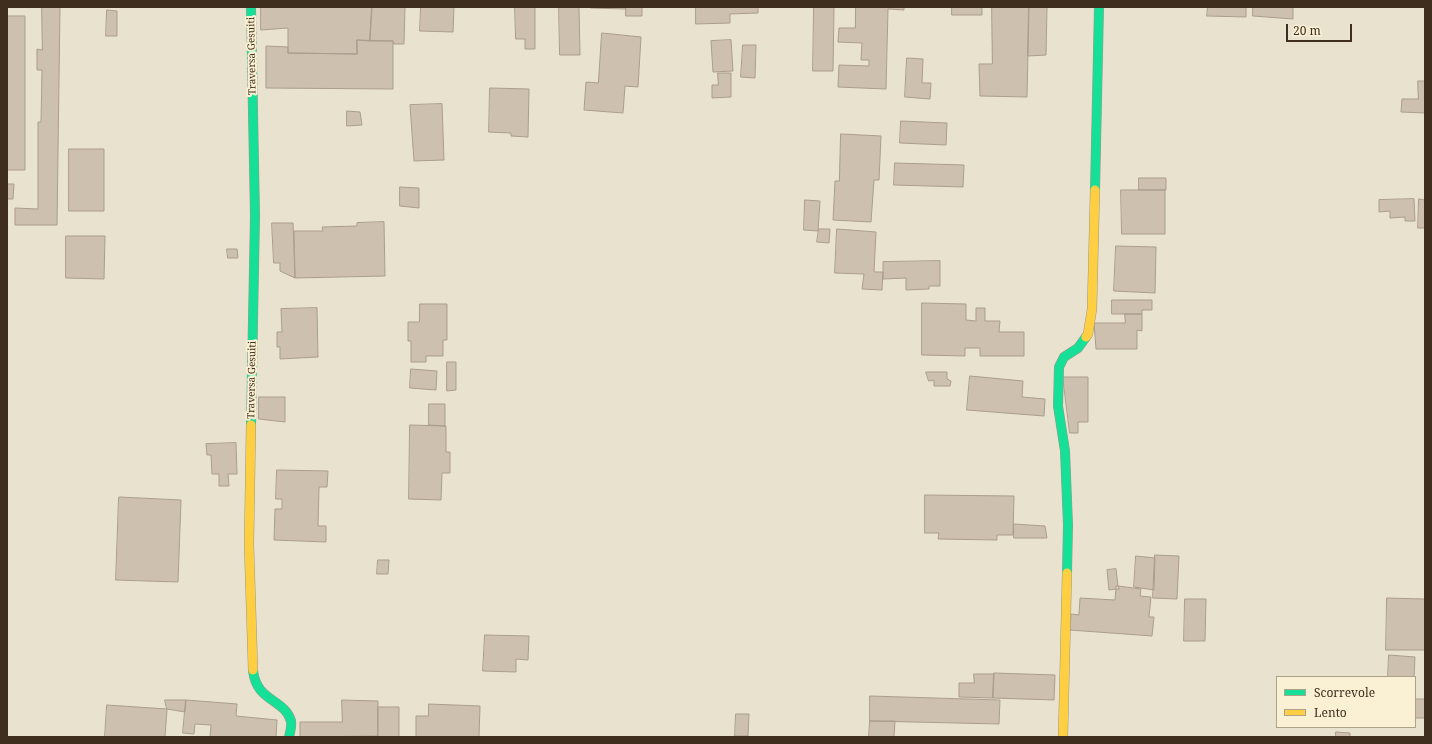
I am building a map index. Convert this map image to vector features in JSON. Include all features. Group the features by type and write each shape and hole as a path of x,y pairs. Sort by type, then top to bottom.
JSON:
{"street":[{"name":"Traversa Gesuiti","path":"251,7 255,216 249,544 252,659 254,682 260,691 284,710 290,722 289,737"},
{"path":"1063,737 1068,525 1065,452 1058,406 1059,367 1064,357 1078,348 1088,334 1092,309 1099,7"}],"building":[{"path":"42,7 60,7 57,225 15,225 15,208 38,209 38,122 41,122 42,70 37,70 37,49 42,50"},
{"path":"261,7 372,7 370,41 357,40 357,54 288,53 288,28 261,30"},
{"path":"372,7 405,7 404,44 394,44 393,41 370,41"},
{"path":"421,7 454,7 453,32 420,31"},
{"path":"515,7 535,7 535,49 525,49 525,39 516,39"},
{"path":"559,7 579,7 580,55 560,55"},
{"path":"626,7 626,9 591,8"},
{"path":"626,7 642,7 642,16 626,16"},
{"path":"696,7 758,7 758,13 730,14 730,23 696,24"},
{"path":"814,7 834,7 833,71 813,71"},
{"path":"856,7 904,7 904,10 888,9 886,89 838,87 839,65 869,66 869,60 861,60 862,43 838,42 839,28 855,28"},
{"path":"952,7 982,7 982,15 952,15"},
{"path":"992,7 1029,7 1027,97 980,96 979,64 992,64"},
{"path":"1029,7 1047,7 1046,55 1028,56"},
{"path":"1208,7 1246,7 1246,17 1207,16"},
{"path":"1253,7 1293,7 1293,19 1253,16"},
{"path":"107,10 117,11 117,36 106,36"},
{"path":"7,16 25,16 25,170 7,170"},
{"path":"602,33 641,37 638,87 625,86 623,113 584,110 586,82 598,83"},
{"path":"357,40 393,41 393,89 266,88 266,46 288,47 288,53 357,54"},
{"path":"731,40 733,71 713,72 711,41"},
{"path":"743,45 756,45 755,78 741,77"},
{"path":"907,58 923,59 922,83 931,83 930,99 905,97"},
{"path":"718,73 731,73 731,97 712,98 712,85 718,85"},
{"path":"1418,81 1425,81 1425,113 1401,112 1402,99 1418,99"},
{"path":"490,88 529,89 528,137 511,136 511,133 489,132"},
{"path":"442,104 444,160 414,161 410,105"},
{"path":"347,111 360,112 362,125 347,126"},
{"path":"901,121 947,123 946,145 900,143"},
{"path":"841,134 881,136 879,180 874,180 871,222 833,220 835,181 839,181"},
{"path":"69,149 104,149 104,211 69,211"},
{"path":"895,163 964,165 963,187 894,185"},
{"path":"1139,178 1166,178 1166,190 1139,190"},
{"path":"7,184 14,184 13,199 7,199"},
{"path":"400,187 419,188 419,208 400,206"},
{"path":"1121,190 1165,190 1165,234 1122,234"},
{"path":"1414,199 1415,221 1405,221 1405,217 1390,218 1390,211 1379,212 1379,200"},
{"path":"1419,199 1425,200 1425,228 1418,228"},
{"path":"805,200 820,201 818,231 804,230"},
{"path":"384,222 385,276 295,278 294,231 323,231 322,227 357,226 357,223"},
{"path":"272,223 293,223 295,278 280,271 280,263 274,263"},
{"path":"819,229 830,229 829,243 817,242"},
{"path":"837,229 876,232 874,272 883,272 882,290 862,289 864,274 835,273"},
{"path":"66,236 105,236 104,279 66,278"},
{"path":"1116,246 1156,247 1155,293 1114,291"},
{"path":"227,249 237,249 238,258 228,258"},
{"path":"940,261 940,286 929,286 929,289 906,290 906,278 883,279 883,262"},
{"path":"1112,300 1152,300 1152,310 1142,310 1142,314 1112,314"},
{"path":"922,303 966,304 966,320 976,321 976,308 985,308 985,321 1000,321 999,332 1024,332 1024,356 980,356 980,348 965,348 965,356 922,355"},
{"path":"420,304 447,304 447,340 443,340 443,356 426,356 426,362 411,362 411,341 408,341 408,322 419,322"},
{"path":"317,308 318,357 280,359 280,347 277,347 277,332 282,332 281,309"},
{"path":"1125,314 1142,314 1142,331 1137,330 1137,349 1096,349 1094,323 1125,323"},
{"path":"447,362 456,362 456,390 447,391"},
{"path":"411,369 437,371 436,390 410,388"},
{"path":"926,372 947,372 947,379 951,381 950,386 934,386 934,380 929,381"},
{"path":"970,376 1023,381 1022,397 1045,399 1044,416 967,410"},
{"path":"1063,377 1088,377 1088,422 1078,422 1078,433 1070,433"},
{"path":"259,397 285,397 285,422 259,419"},
{"path":"429,404 445,404 445,426 429,425"},
{"path":"410,425 446,426 446,452 450,452 450,473 442,473 441,500 409,499"},
{"path":"236,443 237,474 228,474 229,486 219,486 219,474 212,474 211,455 207,455 206,444"},
{"path":"277,470 328,471 327,487 319,487 318,526 326,526 326,542 274,540 275,509 282,509 282,499 276,499"},
{"path":"925,495 1014,496 1013,535 997,535 997,540 938,539 939,533 925,533"},
{"path":"119,497 181,500 178,582 116,580"},
{"path":"1014,524 1045,526 1047,538 1014,538"},
{"path":"1155,555 1179,556 1177,599 1153,598"},
{"path":"1136,556 1155,558 1154,590 1134,587"},
{"path":"378,560 389,560 388,574 377,574"},
{"path":"1116,569 1118,586 1116,586 1116,589 1109,590 1107,570"},
{"path":"1118,586 1141,589 1140,596 1151,597 1149,617 1154,617 1152,636 1070,630 1071,614 1079,615 1080,598 1115,600 1116,589 1119,589"},
{"path":"1387,598 1425,599 1425,650 1386,650"},
{"path":"1185,599 1206,599 1205,641 1184,641"},
{"path":"485,635 529,636 528,660 516,659 516,672 483,671"},
{"path":"1389,655 1415,657 1414,676 1388,676"},
{"path":"994,673 1055,675 1054,700 993,698"},
{"path":"974,674 994,674 993,698 959,697 959,683 974,683"},
{"path":"870,696 1000,700 999,724 870,721"},
{"path":"1416,699 1425,699 1425,718 1416,718"},
{"path":"165,700 186,700 185,712 167,709"},
{"path":"186,700 237,704 236,716 277,720 276,737 210,737 211,725 195,724 194,734 183,733"},
{"path":"342,700 378,701 378,736 300,737 300,722 342,722"},
{"path":"429,704 480,706 479,737 416,737 416,716 428,716"},
{"path":"107,705 167,709 165,737 105,737"},
{"path":"378,707 399,707 399,737 378,737"},
{"path":"736,714 749,714 748,736 735,736"},
{"path":"870,721 895,721 894,737 869,737"},
{"path":"1336,732 1350,733 1350,737 1336,737"}],"traffic: fast":[{"path":"251,7 255,216 251,425"},
{"path":"1095,190 1099,7"},
{"path":"1067,573 1068,525 1065,451 1058,406 1059,367 1064,357 1078,348 1086,337"},
{"path":"253,670 255,680 259,688 264,694 283,708 291,721 289,737"}],"traffic: slow":[{"path":"1086,337 1088,334 1092,309 1095,190"},
{"path":"251,425 249,544 253,670"},
{"path":"1063,737 1067,573"}]}
